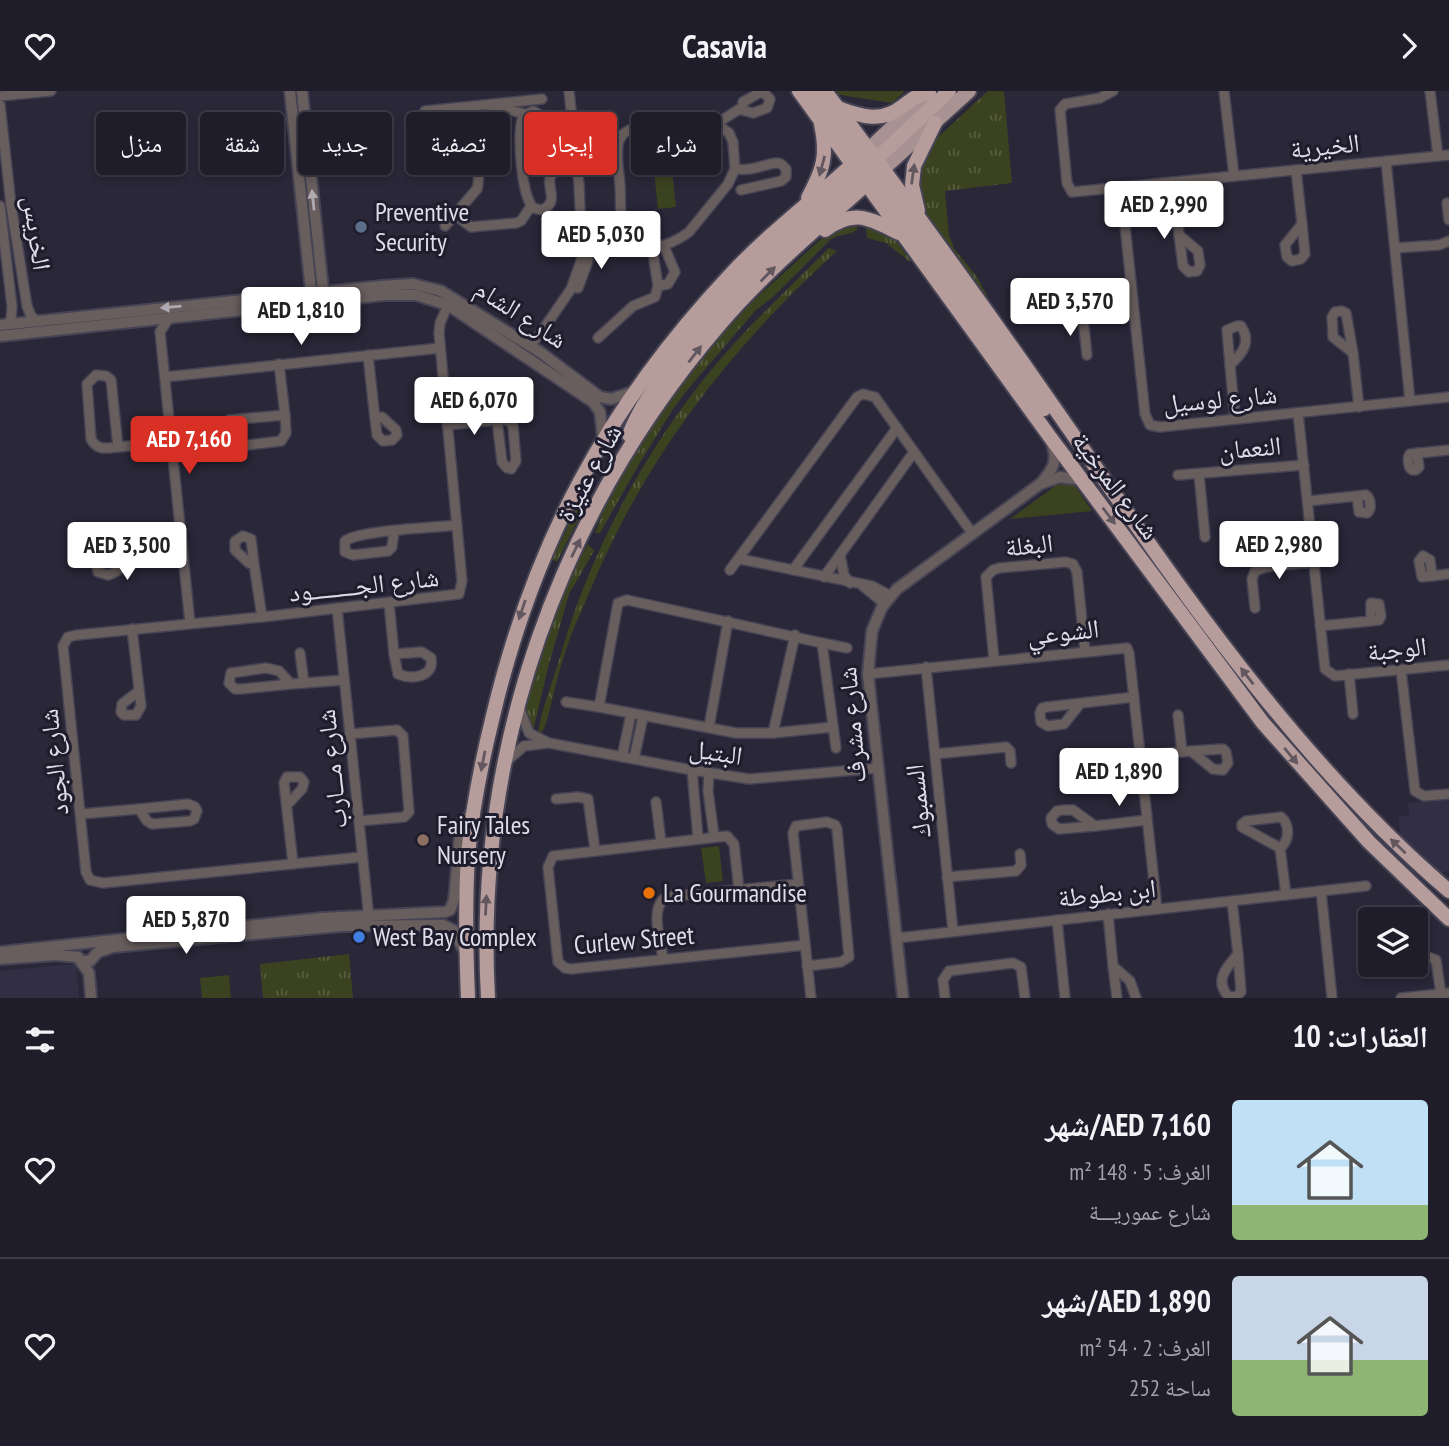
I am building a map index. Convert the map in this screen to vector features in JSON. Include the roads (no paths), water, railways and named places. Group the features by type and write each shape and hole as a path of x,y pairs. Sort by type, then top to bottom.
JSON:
{"highway":[{"name":"شارع المرخية","path":"799,91 820,119 925,229 1085,454 1284,724 1368,817 1449,891"},
{"path":"811,91 1046,412 1085,454"},
{"name":"شارع المرخية","path":"825,91 838,108 903,235 1263,723 1368,842 1443,909 1449,919"},
{"path":"627,450 629,435 642,407 708,319 775,249 949,91"},
{"path":"838,108 866,118 883,117 896,112 916,96 930,92"},
{"path":"802,208 817,181 824,157 820,119"},
{"path":"925,229 913,195 912,176 919,151 935,123"},
{"name":"شارع عنيزة","path":"468,998 468,857 473,815 498,694 525,601 557,524 603,438 634,393 681,332 732,273 802,208 867,167"},
{"name":"شارع عنيزة","path":"488,998 487,890 497,803 518,700 547,609 627,450 662,398 705,342 742,300 794,248 867,167"},
{"path":"794,248 812,240 834,223 850,218 875,220 903,235"}],"main road":[{"name":"شارع عنيزة","path":"867,167 935,123 969,91"},
{"name":"شارع عنيزة","path":"867,167 930,92"}],"street":[{"path":"0,96 51,91"},
{"path":"290,91 318,297"},
{"path":"302,91 318,297"},
{"path":"569,91 571,112"},
{"path":"1224,91 1234,176"},
{"path":"1430,91 1438,156"},
{"name":"الخيرية","path":"1110,92 1100,98 1065,104 1060,110 1067,183 1070,190 1076,193 1449,155"},
{"path":"426,112 542,99"},
{"name":"الخريس","path":"0,105 11,205 27,306 31,316 38,322"},
{"path":"721,121 741,108"},
{"path":"496,112 507,109 524,114"},
{"path":"524,116 521,121 524,172"},
{"path":"631,129 621,137 618,154 624,231 631,240 652,247 664,246 689,232 728,184 735,169 736,152 733,142 721,126"},
{"path":"617,134 621,137"},
{"name":"الخيرية","path":"1386,161 1410,401"},
{"path":"735,169 751,170 776,163 784,166 787,171 786,177 781,181 741,190"},
{"path":"751,170 752,188"},
{"path":"1296,170 1304,247 1286,250 1287,241 1301,224"},
{"path":"445,226 478,186 477,175"},
{"path":"455,215 471,227 521,221 531,206 524,175"},
{"path":"531,206 542,210 549,205 551,175"},
{"path":"535,349 579,285 588,261 588,236 578,175"},
{"path":"1173,183 1179,235 1182,261 1199,258 1197,249 1179,235"},
{"name":"شارع لوسيل","path":"1121,188 1146,419 1150,425 1156,428 1449,397"},
{"path":"1447,203 1449,219"},
{"name":"الخريس","path":"0,206 12,306 11,320 4,325"},
{"path":"1395,248 1439,245 1449,241"},
{"path":"658,286 668,284 675,272 664,246"},
{"path":"597,338 633,306 654,297 658,286 652,247"},
{"name":"شارع الشام","path":"0,336 169,318 406,284 428,286 453,297 535,349 600,397 602,403"},
{"name":"شارع الشام","path":"4,325 318,297 405,294 423,296 449,305 602,403"},
{"name":"شارع الجــــــــود","path":"66,639 77,635 459,594 462,587 440,348 440,323 449,305"},
{"path":"12,306 20,309 27,306"},
{"path":"1353,353 1335,341 1332,317 1339,311 1348,315 1353,353 1359,407"},
{"path":"1087,355 1083,319 1135,314"},
{"path":"160,332 169,318"},
{"path":"149,320 160,332 190,623"},
{"path":"1230,365 1244,350 1243,328 1237,326 1227,330 1230,365 1235,419"},
{"path":"1332,331 1350,329"},
{"path":"1228,342 1245,341"},
{"path":"165,377 440,348"},
{"path":"368,355 375,419"},
{"path":"279,364 285,415 286,433 281,441 232,447 222,438 222,428 226,421 285,415"},
{"path":"118,447 111,380 106,376 96,375 87,384 91,439 100,448 118,447 171,442"},
{"path":"603,438 602,403 634,393"},
{"path":"730,570 857,397 863,394 875,397 972,533"},
{"name":"الوجبة","path":"1298,413 1325,669 1331,675 1449,665"},
{"path":"447,425 497,419 508,419 513,426 516,461 511,469 502,462 497,419"},
{"path":"793,570 897,428"},
{"name":"شارع مشرف","path":"1040,484 1053,467 1055,459 1050,437"},
{"path":"1417,453 1449,450"},
{"path":"824,577 915,452"},
{"name":"النعمان","path":"1178,475 1304,465"},
{"name":"النعمان","path":"1199,474 1205,537"},
{"name":"شارع مشرف","path":"903,998 868,674 872,631 888,600 910,577 1040,484 1060,477 1082,480"},
{"path":"1308,501 1357,496"},
{"path":"394,532 393,547 388,551 353,555 345,552 345,541 348,538 394,532 457,525"},
{"path":"125,543 180,535"},
{"path":"840,555 844,575 850,583"},
{"path":"740,559 863,586 888,600"},
{"name":"البغلة","path":"994,660 986,577 999,568 1066,562 1073,564 1077,572 1085,651"},
{"path":"1255,608 1252,579 1255,571 1266,567 1314,562"},
{"path":"254,563 262,617"},
{"path":"1432,576 1449,574"},
{"path":"598,708 616,608 621,600 847,647"},
{"path":"389,603 394,654"},
{"name":"شارع مـــارب","path":"337,608 369,920"},
{"path":"709,727 728,621"},
{"path":"1320,626 1371,621"},
{"path":"132,629 139,691"},
{"path":"773,733 795,635"},
{"name":"شارع الجود","path":"66,639 63,649 86,871 90,880 103,883 293,864"},
{"path":"822,643 836,747"},
{"name":"الشوعي","path":"868,674 1127,648 1157,909"},
{"path":"300,653 304,683"},
{"name":"السمبوك","path":"926,667 953,931"},
{"path":"291,684 279,671 270,668 236,671 229,676 229,683 236,689 344,680"},
{"path":"1401,670 1415,790 1424,796 1449,794"},
{"name":"الوجبة","path":"1349,674 1353,714"},
{"path":"1080,703 1134,697"},
{"name":"البتيل","path":"518,700 529,733 549,743"},
{"path":"566,702 736,733 773,733 833,727"},
{"path":"622,757 631,714"},
{"path":"1141,756 1186,752 1178,715"},
{"path":"634,759 643,717"},
{"path":"350,734 397,730 403,736 409,812 404,817 359,821"},
{"name":"البتيل","path":"505,763 524,745 549,743 750,779 878,768"},
{"path":"934,754 1006,747 1010,751 1012,763"},
{"path":"692,770 698,838"},
{"path":"709,773 708,791 713,836 727,836 732,839 739,890"},
{"path":"694,790 701,795 708,791"},
{"path":"556,799 587,799 596,850"},
{"path":"656,802 661,842"},
{"path":"81,814 188,804 197,811 194,819 190,821 152,824 139,809"},
{"path":"287,805 293,864 362,857"},
{"path":"1095,826 1077,812 1064,810 1053,814 1051,821 1059,829 1095,826 1147,820"},
{"path":"1064,810 1066,828"},
{"path":"0,952 90,949 235,931 439,914 450,909 454,900 459,830 463,820 473,815"},
{"path":"1282,817 1286,821 1288,837 1280,848 1245,831 1242,824 1250,820 1282,817"},
{"path":"807,966 841,962 849,957 837,829 832,823 802,824 794,828 798,884 807,966 811,998"},
{"name":"Curlew Street","path":"713,836 553,856 548,862 558,962 571,969 805,946"},
{"path":"1280,848 1286,895"},
{"path":"947,877 1016,871 1021,865 1020,854"},
{"path":"1429,874 1449,881"},
{"path":"663,960 657,913 658,903 666,897 798,884"},
{"name":"ابن بطوطة","path":"897,937 1366,886"},
{"path":"1321,891 1332,998"},
{"path":"1232,901 1238,954"},
{"path":"1108,914 1116,995 1135,995 1130,981 1114,966"},
{"path":"369,920 443,925 453,930 466,954"},
{"path":"1057,920 1065,998"},
{"path":"90,949 77,948 80,959 89,972 94,998"},
{"path":"0,959 56,955 90,961 90,949"},
{"path":"90,949 94,998"},
{"path":"1401,998 1445,993 1436,960 1428,957"},
{"path":"945,998 943,980 949,971 1013,963 1021,967 1025,998"}],"place":[{"name":"Preventive Security","path":"361,227"},
{"name":"Fairy Tales Nursery","path":"423,840"},
{"name":"La Gourmandise","path":"649,893"},
{"name":"West Bay Complex","path":"359,937"}]}
